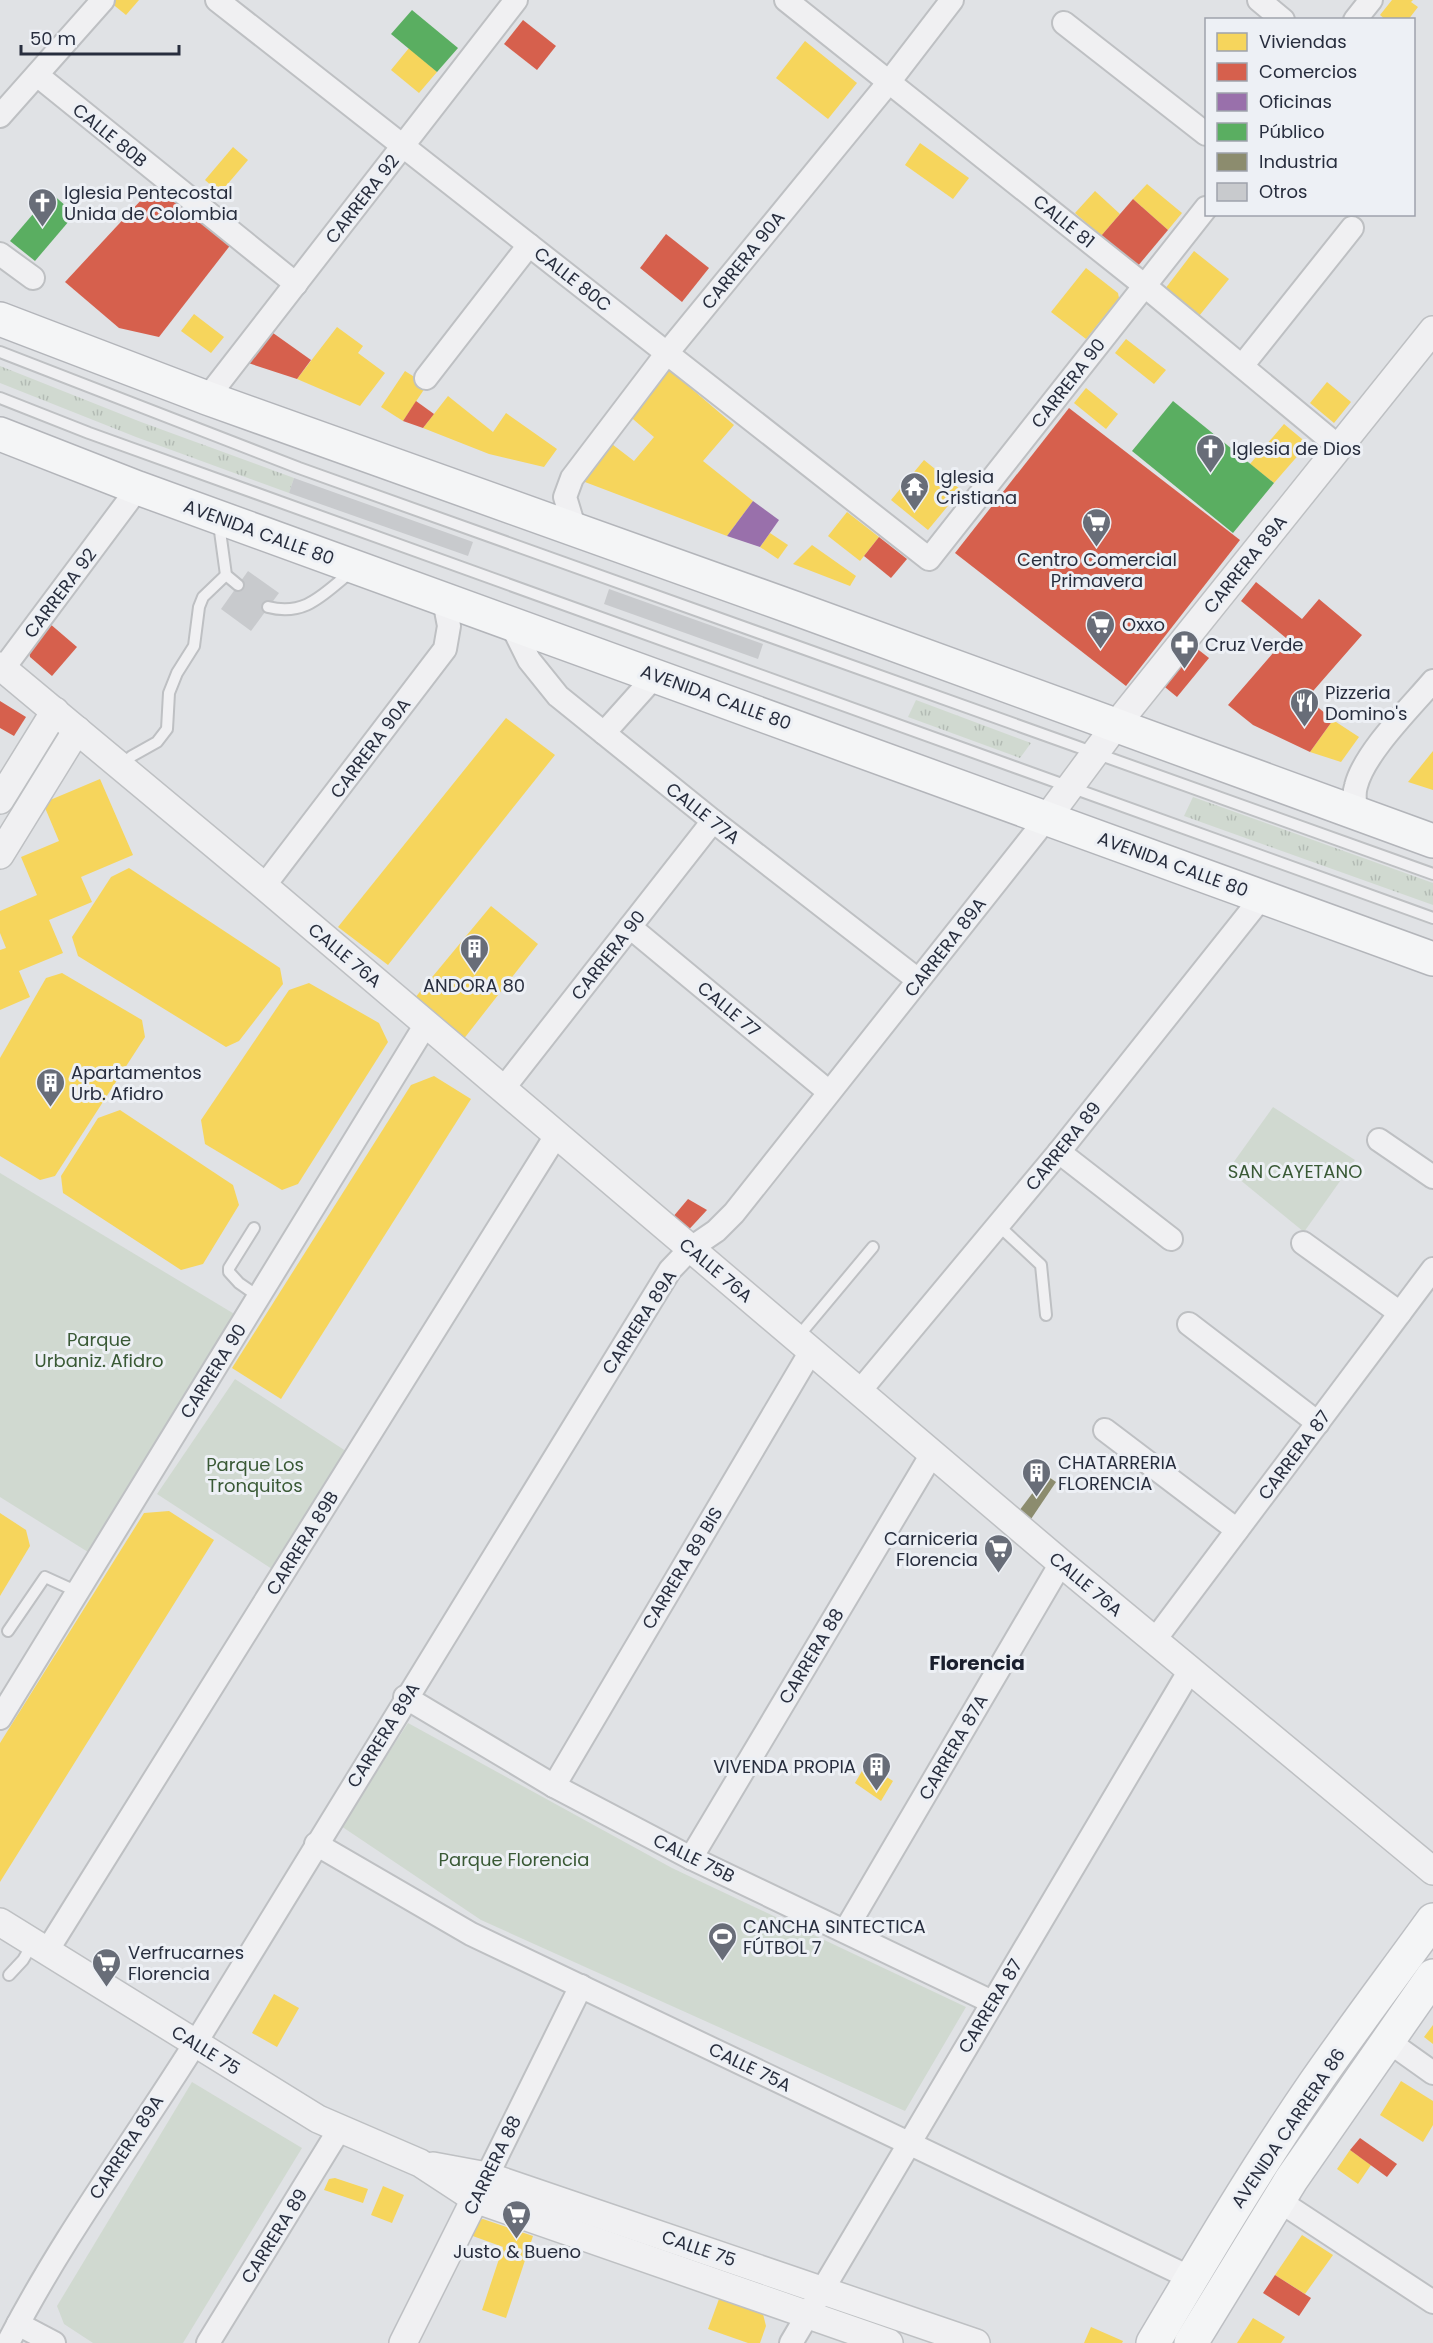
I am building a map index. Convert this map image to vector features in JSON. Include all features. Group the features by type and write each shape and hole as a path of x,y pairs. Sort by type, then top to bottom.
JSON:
{"main road":[{"path":"0,319 207,398 797,609 1433,842"},
{"name":"AVENIDA CALLE 80","path":"0,434 219,518 1433,958"},
{"name":"AVENIDA CARRERA 86","path":"1153,2343 1191,2278 1316,2083 1433,1920"},
{"name":"AVENIDA CARRERA 86","path":"1191,2343 1278,2200 1433,1976"}],"street":[{"path":"0,117 103,0"},
{"name":"CALLE 80C","path":"217,0 929,559"},
{"name":"CARRERA 92","path":"207,398 516,0"},
{"name":"CALLE 81","path":"786,0 1145,286 1339,447"},
{"name":"CARRERA 90A","path":"575,531 565,497 567,487 667,353 889,82 952,0"},
{"path":"1259,0 1281,18"},
{"path":"1358,18 1371,0"},
{"path":"1064,23 1205,133"},
{"name":"CALLE 80B","path":"37,75 296,284"},
{"name":"CARRERA 90","path":"929,559 1205,209"},
{"path":"1242,366 1352,228"},
{"path":"426,378 530,245"},
{"path":"0,254 33,278"},
{"name":"CARRERA 89A","path":"13,2333 82,2215 195,2043 405,1697 670,1270 691,1248 716,1231 734,1213 1047,818 1116,725 1433,330"},
{"name":"CARRERA 92","path":"2,668 138,488"},
{"name":"CARRERA 90A","path":"264,886 445,649 449,626 444,600"},
{"name":"CALLE 77A","path":"511,624 529,660 541,678 558,696 713,821 918,980"},
{"name":"CALLE 76A","path":"2,668 264,886 1061,1563 1190,1670 1291,1748 1433,1871"},
{"path":"604,733 656,675"},
{"path":"1357,814 1354,794 1358,779 1378,746 1433,681"},
{"path":"0,800 54,711"},
{"path":"0,855 77,730"},
{"name":"CARRERA 90","path":"503,1089 713,821"},
{"name":"CARRERA 89","path":"859,1392 1059,1152 1262,897"},
{"name":"CALLE 77","path":"630,927 829,1092"},
{"name":"CARRERA 90","path":"0,1718 426,1024"},
{"name":"CARRERA 89B","path":"40,1947 557,1134"},
{"path":"1379,1140 1433,1177"},
{"path":"1059,1152 1171,1239"},
{"path":"1304,1243 1400,1313"},
{"name":"CARRERA 87","path":"1154,1641 1400,1313 1431,1277"},
{"path":"1189,1324 1318,1423"},
{"name":"CARRERA 89 BIS","path":"554,1786 804,1345"},
{"path":"1104,1430 1237,1530"},
{"name":"CARRERA 88","path":"691,1858 932,1454"},
{"name":"CARRERA 87A","path":"845,1931 1061,1563"},
{"name":"CARRERA 87","path":"791,2343 1190,1670"},
{"name":"CALLE 75B","path":"405,1697 554,1786 691,1858 992,2002"},
{"name":"CALLE 75A","path":"316,1844 471,1934 1191,2278"},
{"name":"CALLE 75","path":"0,1922 318,2119 420,2163 475,2199 889,2343"},
{"name":"CARRERA 88","path":"404,2343 581,1986"},
{"path":"1388,2041 1433,2073"},
{"name":"CARRERA 89","path":"208,2343 339,2130"},
{"name":"CALLE 75","path":"420,2163 487,2176 976,2343"},
{"path":"1278,2200 1433,2302"},
{"path":"13,2333 54,2343"}],"lane":[{"path":"0,352 299,468 1433,874"},
{"path":"0,398 100,437 1433,918"},
{"path":"219,518 226,575 238,585"},
{"path":"268,608 282,611 302,609 356,568"},
{"path":"120,766 132,756 157,742 166,729 169,693 177,673 194,646 199,607 203,597 226,575"},
{"path":"998,1225 1041,1265 1046,1315"},
{"path":"254,1228 229,1272 239,1283 259,1297"},
{"path":"804,1345 873,1247"},
{"path":"8,1631 45,1577 78,1592"},
{"path":"9,1975 40,1947"}],"green space":[{"path":"0,366 141,422 294,478 289,493 136,437 0,383"},
{"path":"916,700 1031,743 1020,758 908,717"},
{"path":"1193,797 1433,883 1433,905 1184,816"},
{"name":"SAN CAYETANO","path":"1273,1107 1355,1160 1304,1232 1228,1170"},
{"name":"Parque Urbaniz. Afidro","path":"0,1173 236,1315 88,1552 0,1497"},
{"name":"Parque Los Tronquitos","path":"235,1379 352,1455 275,1571 157,1494"},
{"name":"Parque Florencia","path":"408,1723 672,1868 966,2007 905,2111 481,1920 341,1826"},
{"path":"192,2082 302,2148 183,2343 93,2343 64,2324 57,2306"}],"building: Viviendas":[{"path":"112,0 139,0 126,15 110,2"},
{"path":"1392,0 1413,0 1411,2 1418,7 1410,18 1384,18 1380,15"},
{"path":"805,41 857,83 828,119 776,78"},
{"path":"409,48 437,72 419,93 391,70"},
{"path":"920,143 969,178 953,199 905,165"},
{"path":"233,147 248,160 220,193 205,180"},
{"path":"1147,184 1182,213 1168,230 1133,199"},
{"path":"1095,191 1120,214 1101,236 1075,213"},
{"path":"1194,251 1229,279 1199,316 1165,289"},
{"path":"1086,268 1118,293 1119,298 1086,339 1051,312"},
{"path":"194,314 224,337 211,353 181,331"},
{"path":"337,327 363,346 358,353 385,373 360,406 297,379"},
{"path":"1126,339 1166,370 1154,384 1115,353"},
{"path":"666,367 734,425 703,461 753,501 727,536 577,479 608,441 634,461 654,437 627,414"},
{"path":"405,371 427,385 403,421 381,407"},
{"path":"1327,382 1351,402 1334,423 1310,403"},
{"path":"1086,388 1118,414 1106,429 1074,403"},
{"path":"448,396 493,432 506,413 557,449 544,467 489,454 423,428"},
{"path":"1284,424 1308,444 1274,483 1250,464"},
{"path":"924,460 961,490 928,530 891,500"},
{"path":"847,512 879,537 860,561 828,536"},
{"path":"770,533 788,545 778,559 760,547"},
{"path":"812,545 856,576 850,586 793,564"},
{"path":"506,718 555,755 388,965 338,927"},
{"path":"1333,720 1359,737 1341,762 1310,752"},
{"path":"1433,751 1433,790 1408,782"},
{"path":"100,779 133,855 81,877 92,902 49,920 63,953 19,971 30,997 0,1010 0,950 6,948 0,933 0,911 37,895 21,857 59,841 43,803"},
{"path":"129,868 280,968 283,984 239,1041 226,1047 78,956 72,937 111,877"},
{"name":"ANDORA 80","path":"491,906 538,944 459,1045 409,1005"},
{"name":"Apartamentos Urb. Afidro","path":"62,973 142,1020 145,1037 55,1176 40,1180 0,1156 0,1058 46,978"},
{"path":"309,983 379,1023 388,1042 298,1184 282,1190 205,1144 201,1120 289,990"},
{"path":"434,1076 471,1099 281,1399 232,1368 411,1085"},
{"path":"120,1110 233,1185 239,1205 203,1264 181,1270 63,1193 61,1176 98,1118"},
{"path":"169,1511 214,1540 0,1882 0,1743 144,1513"},
{"path":"0,1513 26,1530 30,1546 0,1596"},
{"name":"VIVENDA PROPIA","path":"866,1764 893,1781 881,1801 855,1783"},
{"path":"274,1994 299,2008 277,2047 252,2033"},
{"path":"1433,2025 1433,2044 1424,2037"},
{"path":"1401,2081 1433,2101 1433,2125 1423,2142 1380,2115"},
{"path":"1350,2150 1371,2165 1358,2184 1337,2169"},
{"path":"335,2178 368,2189 363,2203 324,2190 329,2179"},
{"path":"383,2186 404,2195 392,2223 371,2215"},
{"path":"483,2219 533,2236 506,2318 482,2310 503,2247 470,2235 475,2221"},
{"path":"1302,2235 1333,2255 1305,2294 1275,2275"},
{"path":"719,2299 763,2314 766,2326 760,2343 748,2343 708,2329"},
{"path":"1253,2318 1285,2337 1281,2343 1237,2343"},
{"path":"1091,2327 1123,2341 1122,2343 1084,2343"}],"building: Comercios":[{"path":"523,20 556,46 537,70 504,44"},
{"path":"156,184 232,243 159,337 119,328 65,282"},
{"path":"1133,199 1168,230 1137,267 1101,236"},
{"path":"666,234 709,268 682,302 640,268"},
{"path":"266,328 311,360 297,379 242,361"},
{"path":"416,401 434,414 423,428 403,421"},
{"name":"Centro Comercial Primavera","path":"1069,408 1240,540 1126,686 955,553"},
{"path":"879,537 907,559 891,578 864,556"},
{"path":"1256,582 1302,619 1319,599 1362,635 1307,698 1333,720 1310,752 1253,725 1228,705 1286,638 1241,601"},
{"path":"49,623 77,647 52,676 30,657 28,647"},
{"name":"Cruz Verde","path":"1191,644 1209,658 1177,697 1160,683"},
{"path":"0,701 26,717 14,736 0,728"},
{"path":"688,1199 707,1210 682,1237 667,1224"},
{"path":"1360,2138 1397,2164 1387,2177 1350,2150"},
{"path":"1275,2275 1311,2298 1299,2316 1263,2293"}],"building: Oficinas":[{"path":"753,501 779,520 760,547 727,536"}],"building: Público":[{"path":"412,10 458,48 437,72 391,34"},
{"name":"Iglesia Pentecostal Unida de Colombia","path":"51,193 75,214 35,261 10,241"},
{"name":"Iglesia de Dios","path":"1173,401 1274,483 1233,533 1132,451"}],"building: Industria":[{"name":"CHATARRERIA FLORENCIA","path":"1046,1475 1056,1482 1027,1525 1016,1515"}],"building: Otros":[{"path":"294,478 473,542 468,556 289,493"},
{"path":"248,571 279,593 251,631 221,609"},
{"path":"609,589 763,644 758,659 604,604"}],"place":[{"name":"Iglesia Pentecostal Unida de Colombia","path":"43,228"},
{"name":"Iglesia de Dios","path":"1211,474"},
{"name":"Iglesia Cristiana","path":"915,512"},
{"name":"Centro Comercial Primavera","path":"1097,548"},
{"name":"Oxxo","path":"1101,650"},
{"name":"Cruz Verde","path":"1184,670"},
{"name":"Pizzeria Domino's","path":"1304,728"},
{"name":"ANDORA 80","path":"474,974"},
{"name":"Apartamentos Urb. Afidro","path":"50,1108"},
{"name":"CHATARRERIA FLORENCIA","path":"1037,1498"},
{"name":"Carniceria Florencia","path":"999,1574"},
{"name":"VIVENDA PROPIA","path":"877,1792"},
{"name":"CANCHA SINTECTICA FÚTBOL 7","path":"722,1962"},
{"name":"Verfrucarnes Florencia","path":"107,1988"},
{"name":"Justo & Bueno","path":"517,2240"}],"district":[{"name":"Florencia","path":"977,1663"}]}
